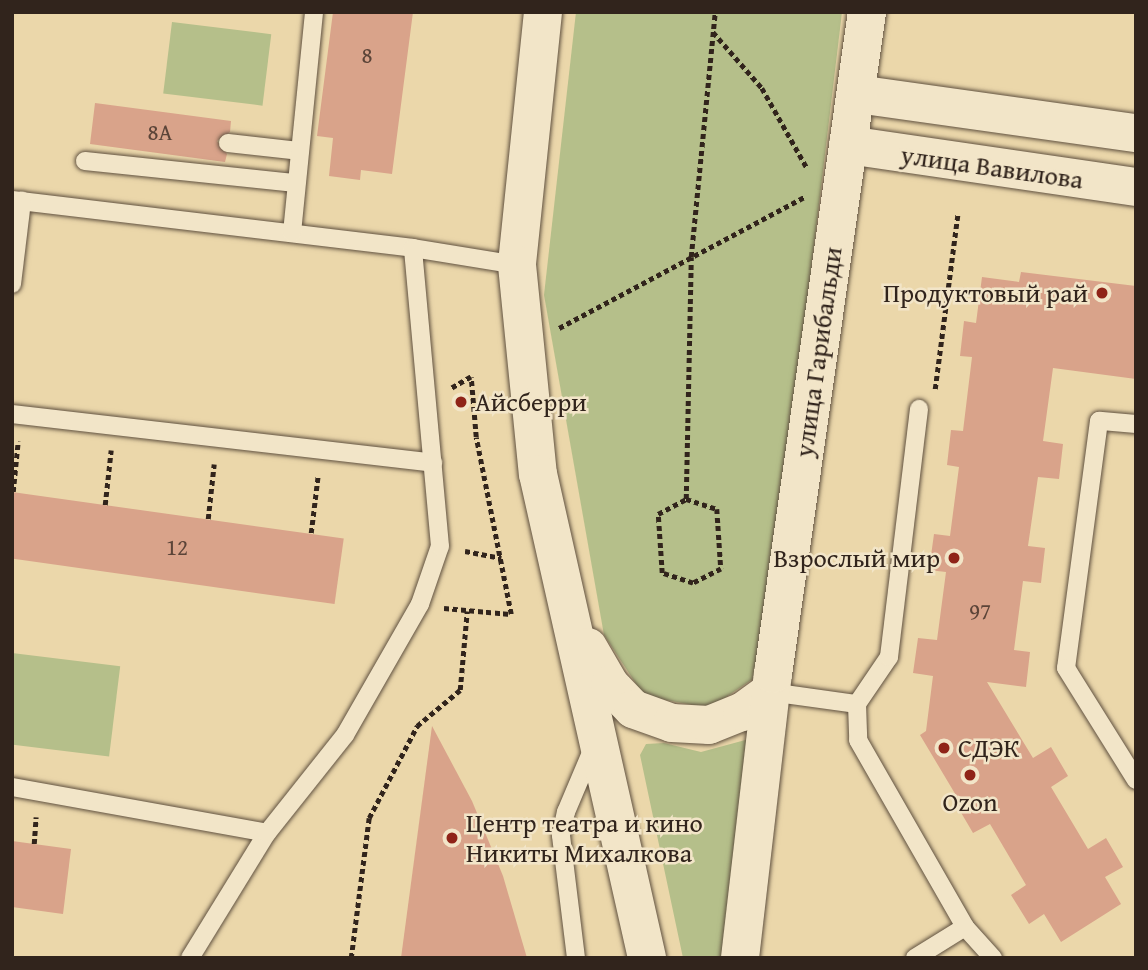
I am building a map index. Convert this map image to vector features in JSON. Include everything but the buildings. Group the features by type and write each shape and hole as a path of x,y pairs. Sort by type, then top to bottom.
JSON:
{"street":[{"path":"543,12 517,265 538,474 574,624 647,958"},
{"name":"улица Гарибальди","path":"740,958 770,692 867,12"},
{"name":"улица Вавилова","path":"857,94 1136,133"},
{"name":"улица Вавилова","path":"848,145 1136,187"},
{"path":"574,624 610,685 633,709 672,723 709,725 742,712 770,692"}],"lane":[{"path":"292,233 314,12"},
{"path":"228,143 299,151"},
{"path":"85,161 296,183"},
{"path":"12,284 17,201 413,248 517,265"},
{"path":"190,958 268,833 345,736 420,604 440,546 413,248"},
{"path":"919,409 889,657 857,704 858,740 965,927 993,958"},
{"path":"16,415 432,463"},
{"path":"1136,424 1099,421 1066,668 1136,780"},
{"path":"770,692 857,704"},
{"path":"576,958 561,835 566,812 598,735"},
{"path":"12,787 268,833"},
{"path":"915,958 965,927"}],"path":[{"path":"686,499 691,257 715,12"},
{"path":"713,32 762,88 812,178"},
{"path":"549,333 807,195"},
{"path":"919,409 939,386 958,212"},
{"path":"420,604 511,614 477,437 471,377"},
{"path":"13,492 16,415"},
{"path":"105,505 114,426"},
{"path":"208,519 218,438"},
{"path":"311,533 321,450"},
{"path":"686,499 717,509 721,569 693,583 662,573 660,549 658,514 686,499"},
{"path":"440,546 501,558"},
{"path":"351,958 369,818 417,726 460,690 467,611"}],"green space":[{"path":"576,12 842,12 763,672 710,708 644,696 604,635 544,295"},
{"path":"172,22 271,34 262,106 163,93"},
{"path":"12,653 120,666 109,757 12,745"},
{"path":"749,739 736,958 683,958 640,755 646,744 664,743 701,752"}],"place":[{"name":"Продуктовый рай","path":"1102,293"},
{"name":"Айсберри","path":"461,402"},
{"name":"Взрослый мир","path":"954,558"},
{"name":"СДЭК","path":"944,748"},
{"name":"Ozon","path":"970,775"},
{"name":"Центр театра и кино Никиты Михалкова","path":"452,838"}]}
